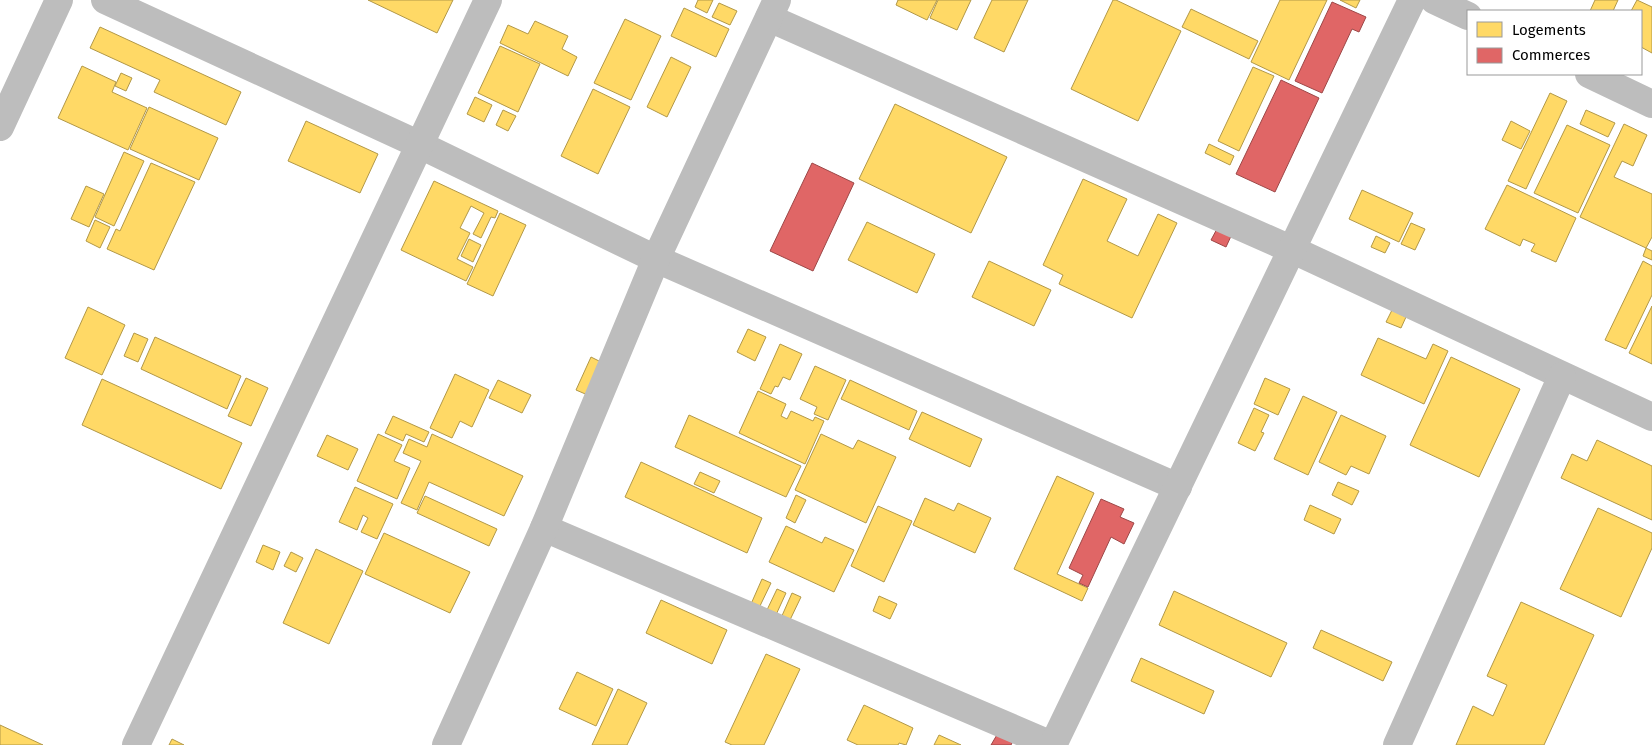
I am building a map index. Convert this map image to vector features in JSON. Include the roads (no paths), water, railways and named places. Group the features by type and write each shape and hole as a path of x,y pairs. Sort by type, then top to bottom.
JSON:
{"street":[{"path":"0,127 59,0"},
{"path":"104,0 420,145 656,258 1178,487"},
{"path":"136,745 488,0"},
{"path":"544,528 1052,745 1293,250 1412,0"},
{"path":"1434,0 1467,16"},
{"path":"446,745 544,528 656,258 773,9 1652,418"},
{"path":"1591,75 1652,104"},
{"path":"1397,745 1562,376"}]}
